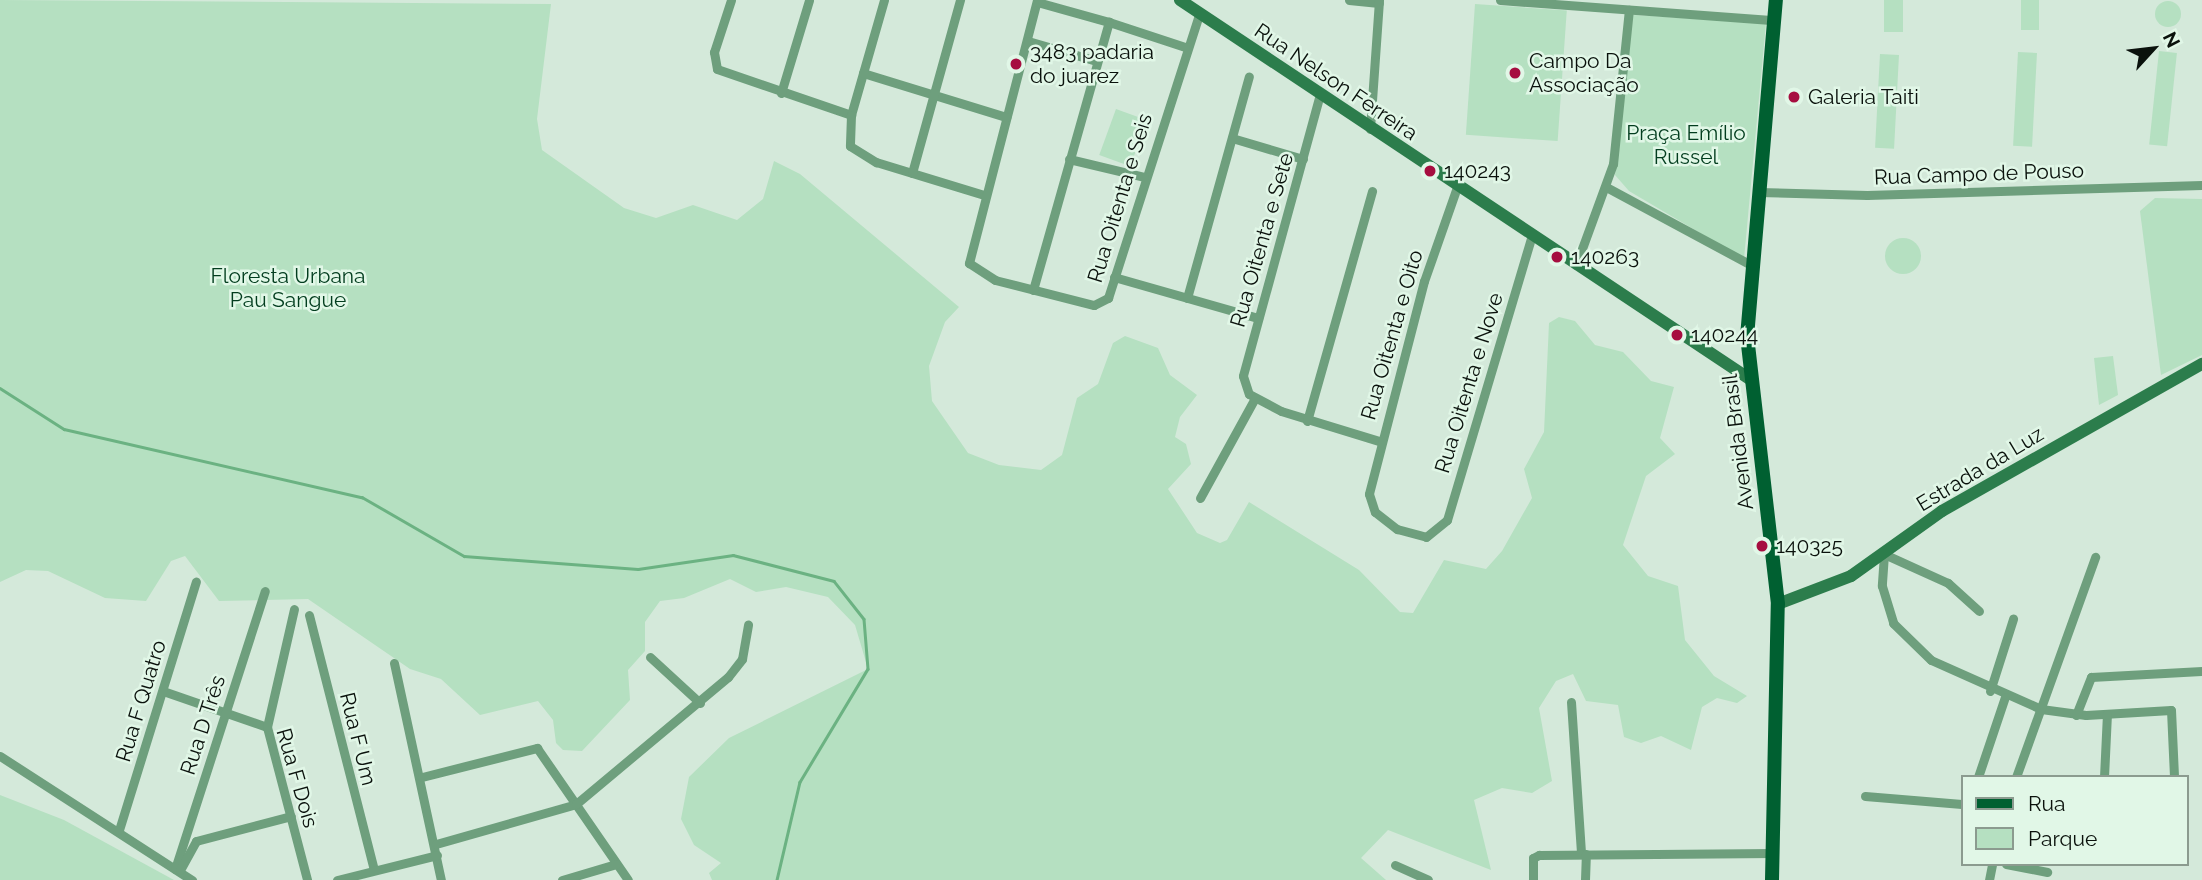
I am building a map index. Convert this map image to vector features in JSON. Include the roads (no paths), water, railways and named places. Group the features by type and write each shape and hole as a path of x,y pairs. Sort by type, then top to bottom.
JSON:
{"main road":[{"name":"Rua Nelson Ferreira","path":"1180,0 1457,187 1751,380"},
{"name":"Avenida Brasil","path":"1772,880 1778,604 1751,380 1751,265 1776,0"},
{"name":"Estrada da Luz","path":"1778,604 1823,590 1884,554 1942,511 2202,363"}],"street":[{"path":"731,0 714,66 781,93 851,115"},
{"path":"781,93 809,0"},
{"path":"884,0 851,115 848,139 856,152 912,173 985,195"},
{"path":"912,173 960,0"},
{"path":"1349,0 1379,2 1370,129"},
{"path":"1500,0 1774,20"},
{"path":"1111,21 1097,61 1033,290 979,274 971,269 970,254 1037,1 1111,21 1185,47"},
{"path":"1576,265 1608,188 1629,10"},
{"name":"Rua Oitenta e Seis","path":"1033,290 1094,305 1108,298 1185,47 1199,13"},
{"path":"1028,41 1097,61"},
{"path":"863,73 1006,117"},
{"path":"1187,298 1249,76"},
{"name":"Rua Oitenta e Sete","path":"1252,396 1244,366 1320,94"},
{"path":"1232,138 1303,159"},
{"path":"1069,159 1144,177"},
{"name":"Rua Campo de Pouso","path":"1758,192 1867,195 2202,185"},
{"name":"Rua Oitenta e Oito","path":"1369,494 1379,441 1457,187"},
{"path":"1608,188 1751,265"},
{"path":"1307,421 1372,191"},
{"name":"Rua Oitenta e Nove","path":"1369,494 1384,523 1433,536 1447,520 1532,235"},
{"path":"1114,277 1258,318"},
{"path":"1200,498 1252,396 1307,421 1379,441"},
{"path":"1979,611 1948,583 1884,554 1882,586 1901,635 1949,672 1990,691 2041,709 2076,715 2174,713 2174,775"},
{"path":"2017,775 2095,558"},
{"name":"Rua F Quatro","path":"119,830 196,582"},
{"name":"Rua D Três","path":"177,870 265,591"},
{"path":"267,727 294,609"},
{"name":"Rua F Um","path":"309,615 374,870"},
{"path":"1990,691 2013,619"},
{"path":"436,844 576,804 700,703 742,659 748,625"},
{"path":"650,657 700,703"},
{"path":"394,663 422,777 441,880"},
{"path":"2076,715 2091,677 2202,671"},
{"name":"Rua F Dois","path":"163,691 267,727 307,880"},
{"path":"1980,775 2005,697"},
{"path":"1571,702 1585,880"},
{"path":"2104,775 2107,714"},
{"path":"422,777 534,747 628,880"},
{"path":"0,756 119,830 192,880"},
{"path":"1865,796 1960,804"},
{"path":"177,870 196,841 291,816"},
{"path":"1533,880 1535,855 1773,853"},
{"path":"337,880 436,855"},
{"path":"562,880 616,864"},
{"path":"1395,865 1428,880"},
{"path":"2016,866 2047,872"}],"waterway":[{"path":"0,388 64,429 362,497 464,556 638,569 733,555 834,581 864,619 868,669 800,782 777,880"}],"place":[{"name":"3483 padaria do juarez","path":"1016,64"},
{"name":"Campo Da Associação","path":"1515,73"},
{"name":"Galeria Taiti","path":"1794,97"},
{"name":"140243","path":"1430,171"},
{"name":"140263","path":"1557,257"},
{"name":"140244","path":"1677,335"},
{"name":"140325","path":"1762,546"}],"park label":[{"name":"Praça Emílio Russel","path":"1686,145"},
{"name":"Floresta Urbana Pau Sangue","path":"288,288"}]}
